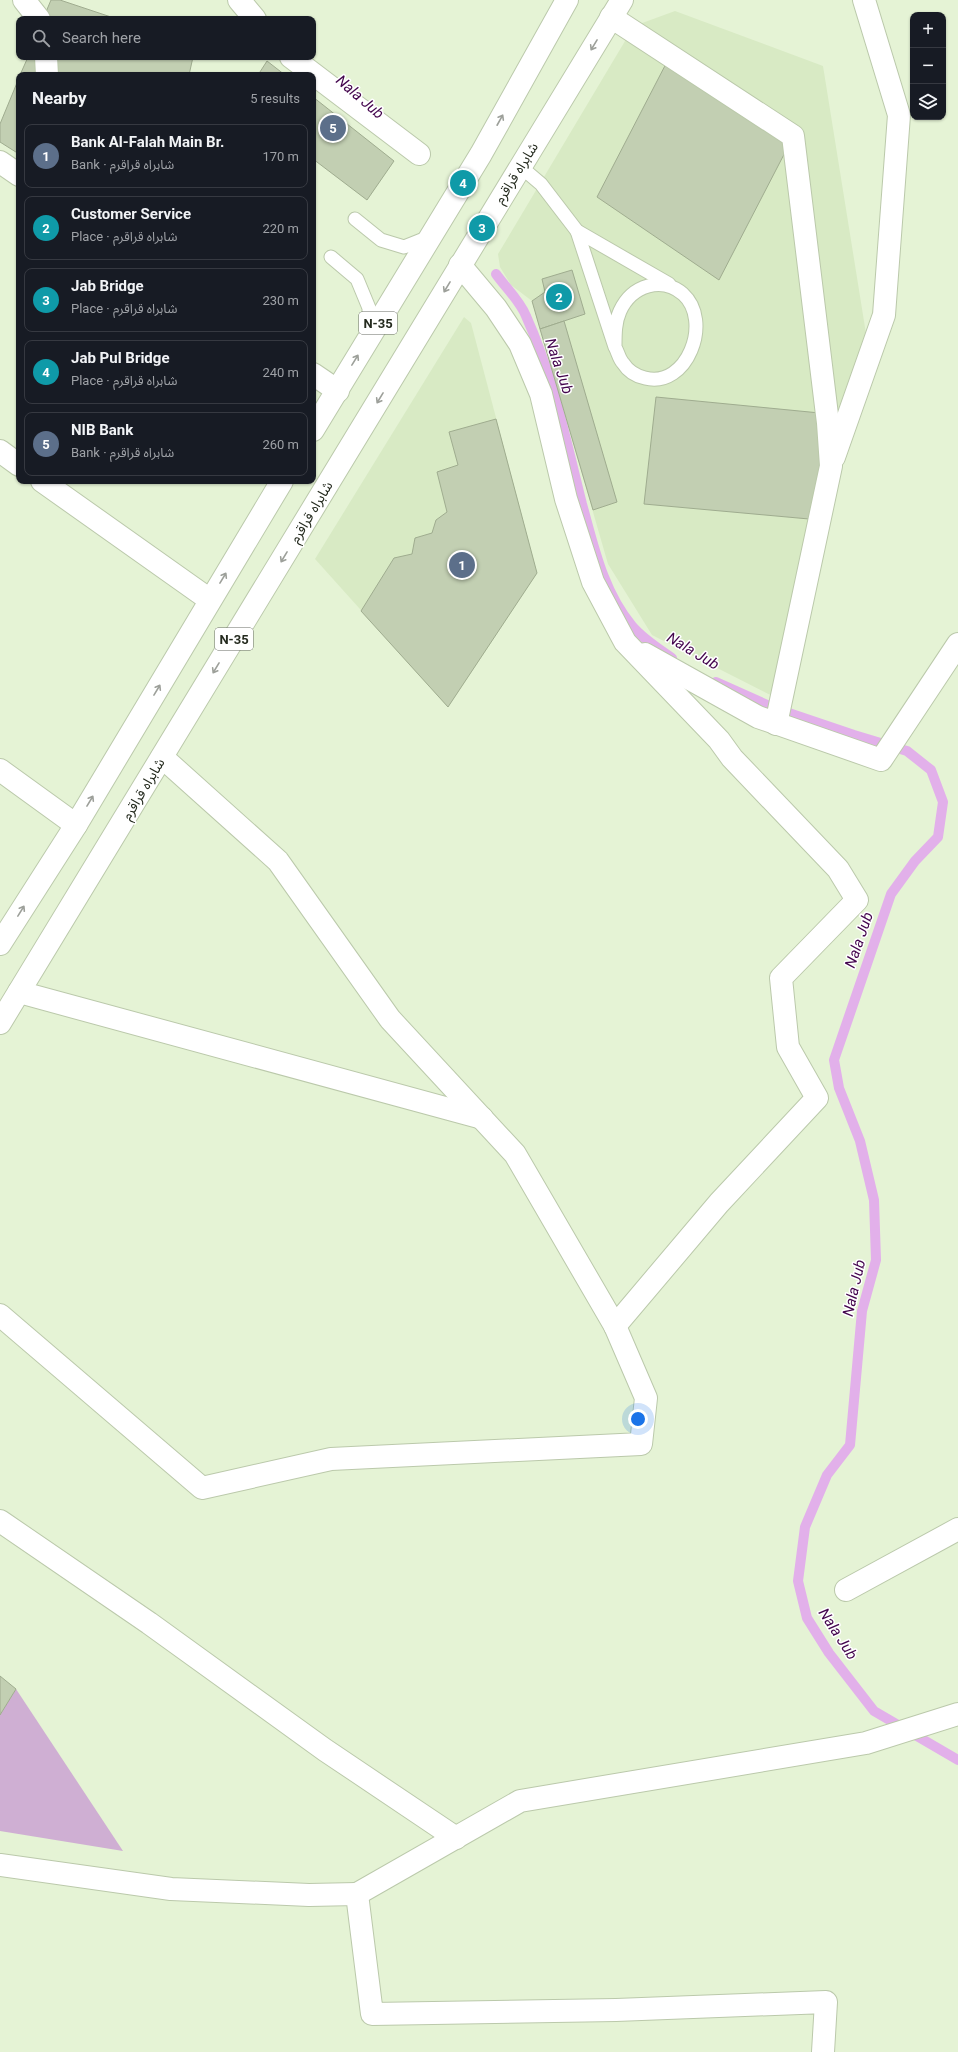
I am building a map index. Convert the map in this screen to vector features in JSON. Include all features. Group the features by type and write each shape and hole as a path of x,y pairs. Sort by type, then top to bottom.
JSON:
{"main road":[{"path":"24,0 37,16"},
{"path":"238,0 252,16"},
{"path":"776,724 831,466 884,315 899,115 864,0"},
{"name":"N-35","path":"316,425 480,154 565,1"},
{"path":"616,9 793,136 828,423 831,466"},
{"name":"شاہراہ قراقرم","path":"0,1023 616,9"},
{"path":"46,60 47,72"},
{"path":"295,60 311,72"},
{"path":"316,76 418,154"},
{"path":"0,162 16,173"},
{"path":"464,259 520,344 541,394 566,499 593,582 625,642 719,740 732,758 838,869 857,900 781,978 788,1047 817,1098 719,1203 615,1326"},
{"path":"316,376 338,391"},
{"path":"0,451 16,463"},
{"path":"46,484 210,600"},
{"name":"N-35","path":"0,944 76,824 280,484"},
{"path":"625,642 758,717 881,760 958,644"},
{"path":"0,1315 202,1488 331,1459 641,1444 646,1398 615,1326 515,1154 390,1019 278,861 162,758"},
{"path":"0,770 76,824"},
{"path":"19,992 482,1118"},
{"path":"0,1521 149,1623 325,1750 456,1838"},
{"path":"846,1590 958,1528"},
{"path":"0,1866 171,1889 309,1895 357,1894 520,1801 866,1743 958,1714"},
{"path":"357,1894 372,2014 616,2010 826,2002 823,2052"}],"lane":[{"path":"521,167 541,184 577,231 615,346 623,364 636,376 652,380 669,376 684,364 693,347 696,329 694,312 686,297 674,287 577,231"},
{"path":"355,219 381,240 404,247 430,237"},
{"path":"330,257 357,279 369,308 369,337"},
{"path":"615,346 615,328 618,316 620,310 631,295 645,286 660,284 674,287"}],"shaded area":[{"path":"675,11 823,66 868,346 788,704 652,635 608,564 532,301 511,285 500,267 498,254 634,26"},
{"path":"464,317 471,323 537,573 448,707 315,559"},
{"path":"16,1689 123,1851 0,1831 0,1715"}],"building":[{"path":"51,0 60,0 108,16 44,16"},
{"path":"670,56 792,139 719,280 597,197"},
{"path":"27,60 192,60 190,72 21,72"},
{"path":"267,61 281,72 260,72"},
{"path":"16,85 16,152 0,142 0,124"},
{"path":"316,99 394,161 367,200 316,161"},
{"path":"572,270 585,314 540,329 532,301 545,292 542,279"},
{"path":"564,321 617,502 593,510 540,329"},
{"path":"656,397 830,414 820,520 644,504"},
{"path":"496,419 537,573 448,707 361,611 394,558 412,554 415,538 432,533 436,520 447,512 437,472 458,465 449,432"},
{"path":"0,1676 16,1689 0,1715"}],"waterway":[{"name":"Nala Jub","path":"496,274 517,300 536,339 558,409 591,536 607,583 622,612 636,631 672,658"},
{"name":"Nala Jub","path":"716,682 774,708 907,751 931,770 943,802 938,837 915,861 891,894 834,1060 839,1088 860,1141 874,1200 876,1260 862,1311 850,1445 827,1475 805,1527 798,1581 807,1618 829,1653 874,1711 958,1760"}],"place":[{"name":"NIB Bank","path":"333,128"},
{"name":"Jab Pul Bridge","path":"463,183"},
{"name":"Jab Bridge","path":"482,228"},
{"name":"Customer Service","path":"559,297"},
{"name":"Bank Al-Falah Main Br.","path":"462,565"}]}
